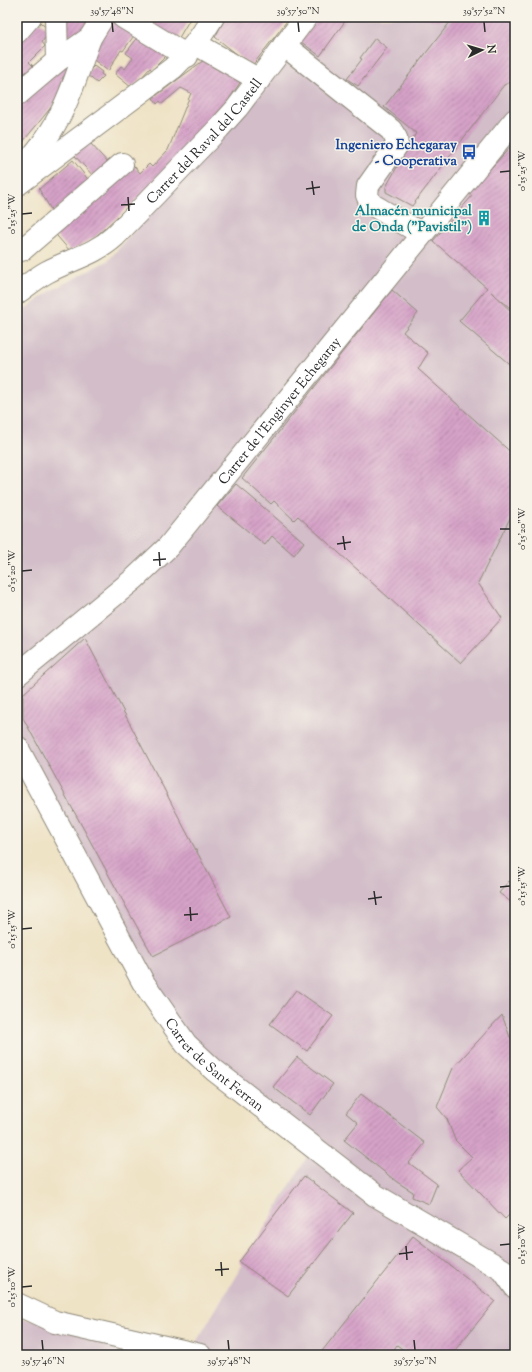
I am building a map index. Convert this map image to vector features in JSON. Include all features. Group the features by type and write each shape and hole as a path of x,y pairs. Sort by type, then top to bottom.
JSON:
{"street":[{"path":"17,32 30,17"},
{"path":"56,17 57,61"},
{"path":"17,175 55,125 63,109 90,38 103,17"},
{"path":"123,17 191,50 259,80"},
{"path":"17,185 135,97 191,50 213,17"},
{"name":"Carrer del Raval del Castell","path":"17,293 47,272 95,251 105,245 219,128 259,80 306,17"},
{"path":"17,95 57,61 90,38"},
{"path":"284,45 391,130 396,138 397,144 368,186 367,195 371,204 422,234"},
{"name":"Carrer de l'Enginyer Echegaray","path":"17,675 134,579 168,546 515,120"},
{"path":"47,272 28,253 19,249 122,164"},
{"name":"Carrer de Sant Ferran","path":"17,747 143,982 186,1044 214,1070 375,1195 503,1270 515,1287"},
{"path":"17,1304 55,1322 200,1355"}],"shaded area":[{"path":"311,17 515,17 515,1355 17,1355 17,1318 195,1344 307,1157 177,1033 17,735 17,315 52,290 108,261 230,119"}],"building":[{"path":"34,17 50,31 42,42 45,46 29,62 35,71 17,88 17,45 25,37"},
{"path":"66,17 94,17 71,42 63,34"},
{"path":"137,17 191,17 177,41"},
{"path":"226,17 290,17 252,66 215,37"},
{"path":"319,17 348,17 320,56 300,41"},
{"path":"416,17 445,17 440,21"},
{"path":"454,17 515,17 515,80 504,85 412,206 386,192 386,187 416,133 384,107"},
{"path":"113,18 136,33 123,51 121,50 108,71 89,56"},
{"path":"138,37 169,53 152,70 150,68 132,88 115,74 121,66 125,69 133,58 126,53"},
{"path":"375,38 387,48 358,86 347,79"},
{"path":"71,58 66,73 62,79 67,83 62,94 17,149 17,103"},
{"path":"204,60 243,78 224,107 151,186 95,237 70,251 51,229 129,160 140,173 149,164 152,167 168,150 191,93 181,88 162,104 160,101 157,104 153,98"},
{"path":"94,66 102,72 101,74 104,76 97,83 86,74"},
{"path":"86,141 91,144 110,165 95,178 75,156 78,148"},
{"name":"Almacén municipal de Onda (\"Pavistil\")","path":"515,142 515,312 491,292 515,315 515,369 459,321 487,288 433,241 472,196 468,193"},
{"path":"73,160 90,182 53,213 39,189"},
{"path":"17,256 21,257 18,280 17,280"},
{"path":"392,290 418,313 403,332 428,353 418,369 515,456 515,508 478,583 502,618 461,663 298,516 294,520 274,501 271,504 242,478"},
{"path":"236,484 304,542 294,555 272,536 265,545 217,506"},
{"path":"85,638 231,917 153,956 23,718 23,694"},
{"path":"509,881 515,886 515,905 499,893"},
{"path":"296,990 333,1016 307,1051 270,1024"},
{"path":"502,1015 510,1037 515,1042 515,1209 505,1219 458,1170 472,1157 455,1140 447,1119 437,1107 453,1068"},
{"path":"297,1057 333,1084 310,1115 273,1087"},
{"path":"361,1094 425,1143 409,1163 437,1184 429,1204 412,1197 413,1192 397,1182 344,1140 358,1123 346,1113"},
{"path":"304,1176 353,1213 288,1296 239,1262"},
{"path":"413,1236 495,1301 451,1355 410,1355 397,1345 390,1355 319,1355"}],"place":[{"name":"Ingeniero Echegaray - Cooperativa","path":"469,152"},
{"name":"Almacén municipal de Onda (\"Pavistil\")","path":"484,218"}]}
